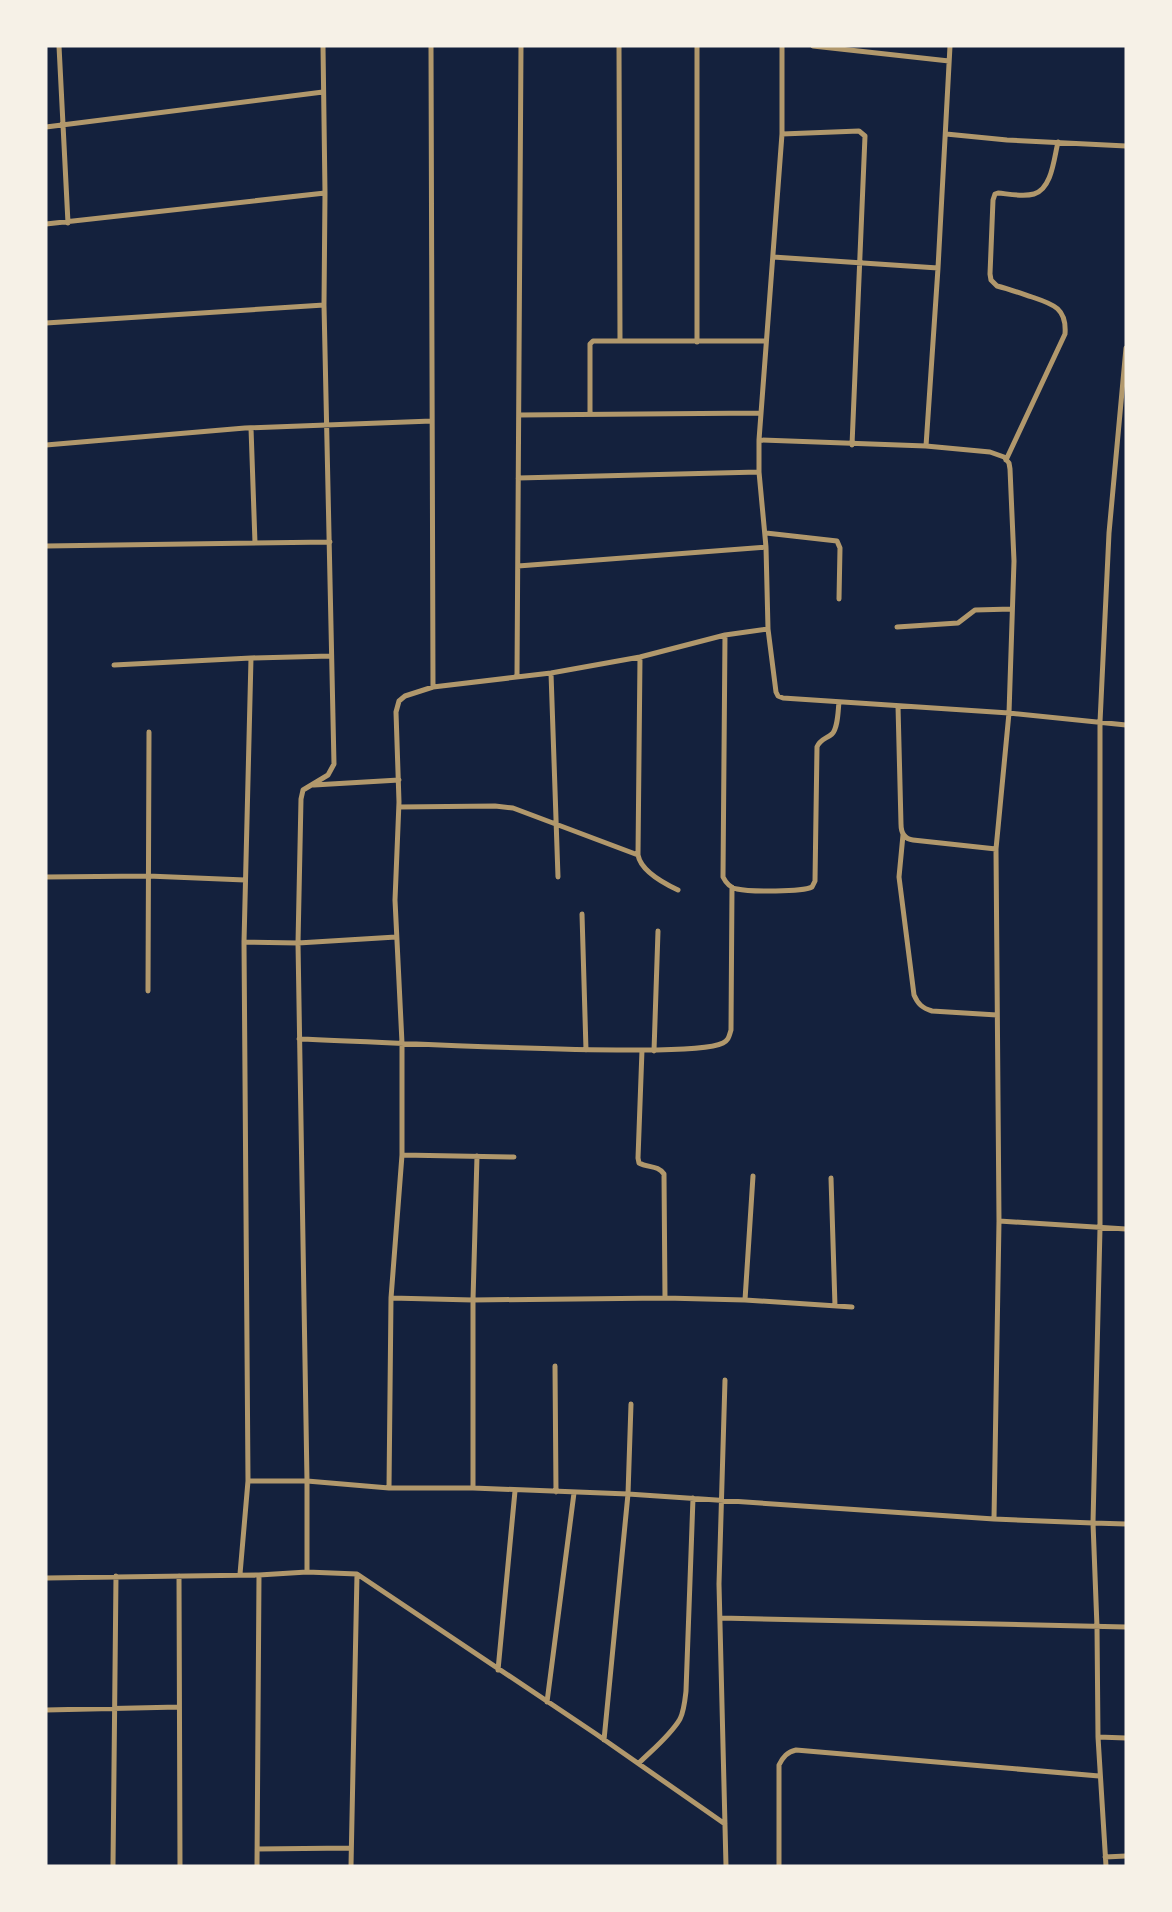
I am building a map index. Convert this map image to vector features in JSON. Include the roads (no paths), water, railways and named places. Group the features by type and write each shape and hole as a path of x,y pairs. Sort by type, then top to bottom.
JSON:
{"street":[{"path":"59,46 68,223"},
{"path":"307,1572 298,942 301,799 303,790 328,775 334,764 324,305 323,46"},
{"path":"432,46 433,687"},
{"path":"517,676 521,46"},
{"path":"620,46 620,341"},
{"path":"697,46 697,342"},
{"path":"782,46 782,134 759,440 759,472 766,533 768,629 778,696 839,702 1009,713 1126,725"},
{"path":"813,46 949,61"},
{"path":"926,446 950,46"},
{"path":"46,127 323,92"},
{"path":"782,134 859,131 865,136 852,445"},
{"path":"946,134 1126,146"},
{"path":"1006,460 1065,334 1066,325 1064,317 1052,303 997,286 992,280 990,274 993,200 995,194 998,193 1028,195 1040,191 1048,181 1058,142"},
{"path":"46,224 325,193"},
{"path":"773,256 938,268"},
{"path":"46,323 324,305"},
{"path":"590,414 591,342 766,341"},
{"path":"1106,1866 1098,1737 1097,1627 1093,1523 1100,1228 1100,722 1109,534 1126,348"},
{"path":"519,414 761,413"},
{"path":"46,444 251,428 432,422"},
{"path":"251,428 255,543"},
{"path":"759,440 852,445 926,446 990,452 1004,457 1010,470 1014,561 1009,713 996,849 999,1222 994,1519"},
{"path":"518,478 759,472"},
{"path":"766,533 837,541 840,548 839,599"},
{"path":"46,546 330,542"},
{"path":"518,566 766,547"},
{"path":"897,626 958,623 975,610 1012,609"},
{"path":"389,1488 390,1298 402,1155 402,1043 395,900 399,807 397,706 399,701 404,696 433,687 551,673 640,657 725,635 768,629"},
{"path":"725,635 723,877 732,887 750,890 803,890 812,886 815,882 817,747 821,740 830,736 835,730 839,702"},
{"path":"114,664 331,656"},
{"path":"640,657 638,855 642,866 668,886 678,890"},
{"path":"240,1574 248,1481 244,942 251,658"},
{"path":"551,673 558,878"},
{"path":"898,706 901,824 903,835 899,877 914,995 917,1002 924,1008 932,1011 997,1015"},
{"path":"148,991 149,732"},
{"path":"311,785 398,780"},
{"path":"399,807 495,806 513,808 638,855"},
{"path":"903,835 908,840 996,849"},
{"path":"46,878 148,876 245,880"},
{"path":"299,1039 654,1051 711,1046 723,1043 729,1039 731,1030 732,887"},
{"path":"582,914 586,1050"},
{"path":"654,1051 658,931"},
{"path":"244,942 298,942 396,937"},
{"path":"642,1050 638,1158 639,1163 642,1165 658,1168 664,1174 665,1298"},
{"path":"402,1155 514,1157"},
{"path":"473,1488 477,1156"},
{"path":"745,1300 753,1176"},
{"path":"831,1178 835,1306"},
{"path":"999,1222 1126,1228"},
{"path":"390,1298 474,1300 665,1298 852,1306"},
{"path":"555,1366 556,1492"},
{"path":"725,1380 723,1500 719,1584 726,1866"},
{"path":"604,1740 628,1494 631,1404"},
{"path":"248,1481 307,1481 389,1488 473,1488 628,1494 994,1519 1126,1524"},
{"path":"498,1670 515,1491"},
{"path":"547,1702 574,1493"},
{"path":"639,1763 670,1731 680,1718 684,1705 693,1498"},
{"path":"46,1578 259,1575 307,1572 357,1574 639,1763 725,1824"},
{"path":"351,1866 357,1574"},
{"path":"257,1866 259,1575"},
{"path":"113,1866 116,1576"},
{"path":"179,1576 180,1866"},
{"path":"720,1618 1126,1627"},
{"path":"46,1710 115,1710 179,1707"},
{"path":"1098,1737 1126,1738"},
{"path":"779,1866 779,1765 782,1759 791,1751 802,1750 1100,1776"},
{"path":"257,1848 351,1848"},
{"path":"1105,1857 1126,1856"}]}
